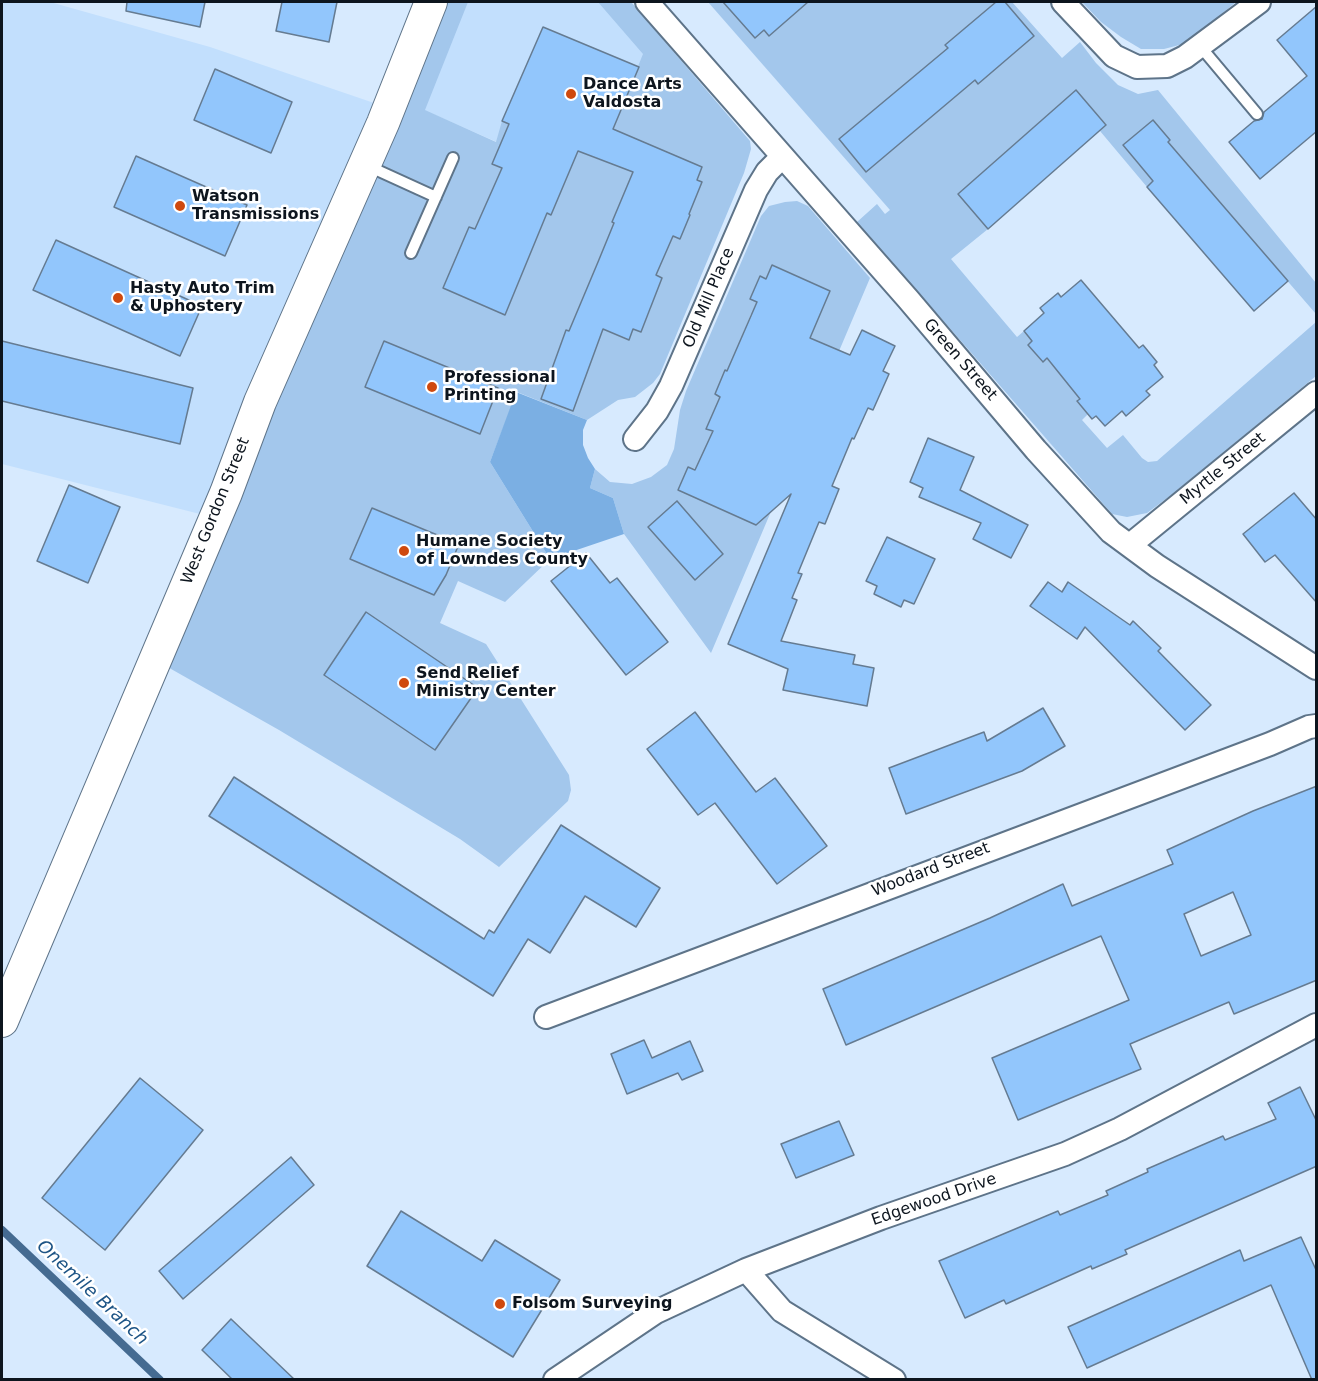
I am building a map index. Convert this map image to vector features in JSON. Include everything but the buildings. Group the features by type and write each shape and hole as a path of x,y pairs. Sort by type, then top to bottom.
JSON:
{"street":[{"name":"West Gordon Street","path":"2,1021 226,494 260,402 365,164 431,2"},
{"name":"Green Street","path":"647,2 1036,450 1112,532 1157,567 1317,668"},
{"path":"1063,2 1114,56 1137,67 1167,66 1185,57 1259,2"},
{"name":"Old Mill Place","path":"635,439 657,411 671,386 756,190 767,172 782,157"},
{"name":"Myrtle Street","path":"1130,545 1317,393"},
{"name":"Woodard Street","path":"546,1017 1270,744 1309,727 1317,726"},
{"name":"Edgewood Drive","path":"555,1380 656,1312 746,1270 881,1218 1065,1154 1120,1129 1317,1025"},
{"path":"746,1270 782,1311 894,1380"}],"lane":[{"path":"1200,46 1257,114"},
{"path":"411,253 453,158"},
{"path":"365,164 436,196"}],"shaded area":[{"path":"2,2 50,2 210,47 374,103 200,514 2,464"},
{"path":"443,2 631,2 664,40 602,188 401,100"},
{"path":"443,2 468,2 425,110 496,142 502,121 600,160 643,54 598,2 631,2 750,141 751,149 744,173 660,374 653,383 635,397 618,400 587,420 517,392 490,462 550,559 505,602 458,581 440,623 486,644 569,775 571,790 568,801 499,867 460,839 279,730 164,665","holes":["646,143 702,167 697,180 702,182 693,204 631,177","627,187 690,215 680,239 673,236 667,247 612,222","607,240 661,263 656,275 662,278 653,299","590,282 651,308 641,332 633,329 628,340 575,317","566,330 587,337 573,410 541,399"]},
{"path":"708,2 1012,2 1062,58 1080,42 1096,63 1118,85 1138,94 1158,90 1316,283 1316,314 1181,158 1147,187 1100,131 1106,124 1076,90 958,194 988,229 951,259 1017,337 1024,331 1032,341 1028,345 1042,362 1047,359 1055,368 1080,399 1077,402 1088,414 1082,420 1107,448 1123,435 1142,458 1148,462 1157,461 1316,322 1316,376 1147,513 1127,517 1112,514 857,222 877,204 885,214 890,210","holes":["1153,120 1170,140 1139,165 1123,145"]},
{"path":"1082,2 1236,2 1187,43 1164,49 1141,49 1101,22"},
{"path":"797,201 808,206 870,278 711,653 624,534 613,498 590,488 595,469 610,482 632,484 651,477 667,465 674,449 680,410 686,391 761,216 769,206","holes":["773,265 830,291 814,327 750,299 759,277 766,279","751,314 815,340 742,336","726,370 734,374 779,423 715,394","707,429 779,436 707,445 713,431","688,467 757,484 742,519 678,490","684,509 723,554 694,579 648,527"]},
{"path":"516,392 587,420 583,430 583,445 595,469 590,488 613,498 624,534 550,559 490,462"}],"waterway":[{"name":"Onemile Branch","path":"2,1230 160,1380"}],"place":[{"name":"Dance Arts Valdosta","path":"571,94"},
{"name":"Watson Transmissions","path":"180,206"},
{"name":"Hasty Auto Trim & Uphostery","path":"118,298"},
{"name":"Professional Printing","path":"432,387"},
{"name":"Humane Society of Lowndes County","path":"404,551"},
{"name":"Send Relief Ministry Center","path":"404,683"},
{"name":"Folsom Surveying","path":"500,1304"}]}
